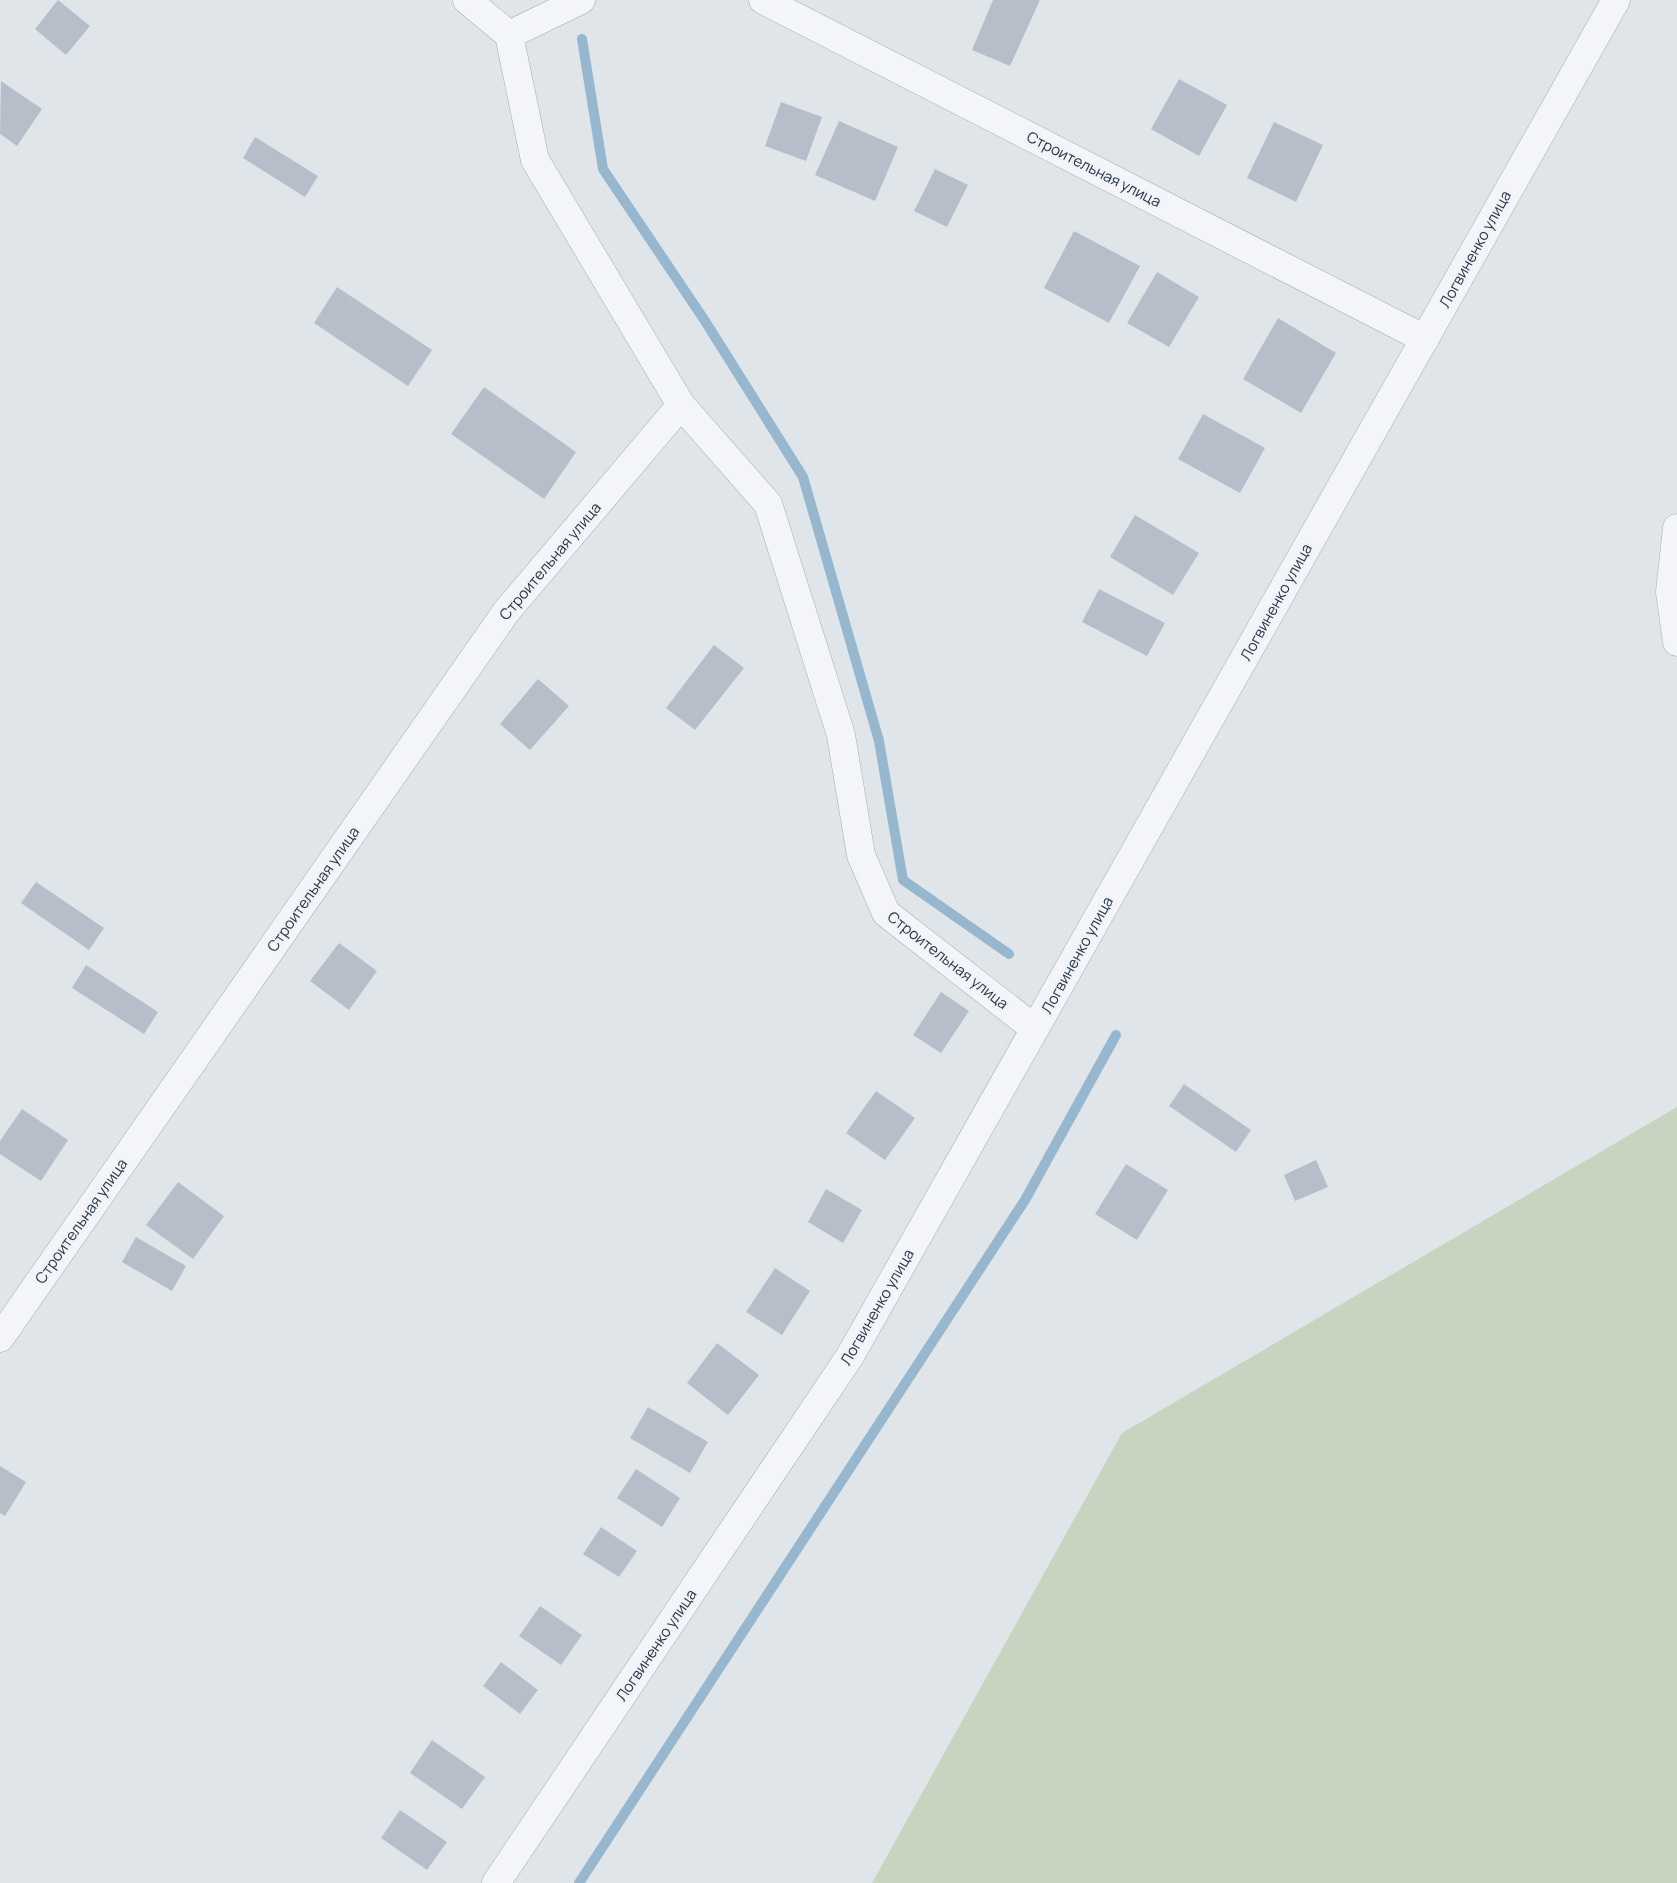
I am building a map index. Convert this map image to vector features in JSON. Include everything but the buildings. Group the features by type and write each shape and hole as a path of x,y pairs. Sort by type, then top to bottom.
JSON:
{"street":[{"path":"467,0 508,35 535,160 681,405"},
{"path":"508,35 581,0"},
{"name":"Строительная улица","path":"763,0 1425,339"},
{"name":"Логвиненко улица","path":"496,1883 850,1356 1616,0"},
{"name":"Строительная улица","path":"0,1338 506,612 681,405 768,504 841,735 861,855 886,913 1036,1029"},
{"path":"1677,528 1670,592 1677,642"}],"green space":[{"path":"1677,1107 1677,1883 872,1883 1122,1433"}],"waterway":[{"path":"582,39 603,169 705,321 803,477 879,741 903,880 1009,954"},
{"path":"579,1883 1025,1200 1116,1035"}]}
